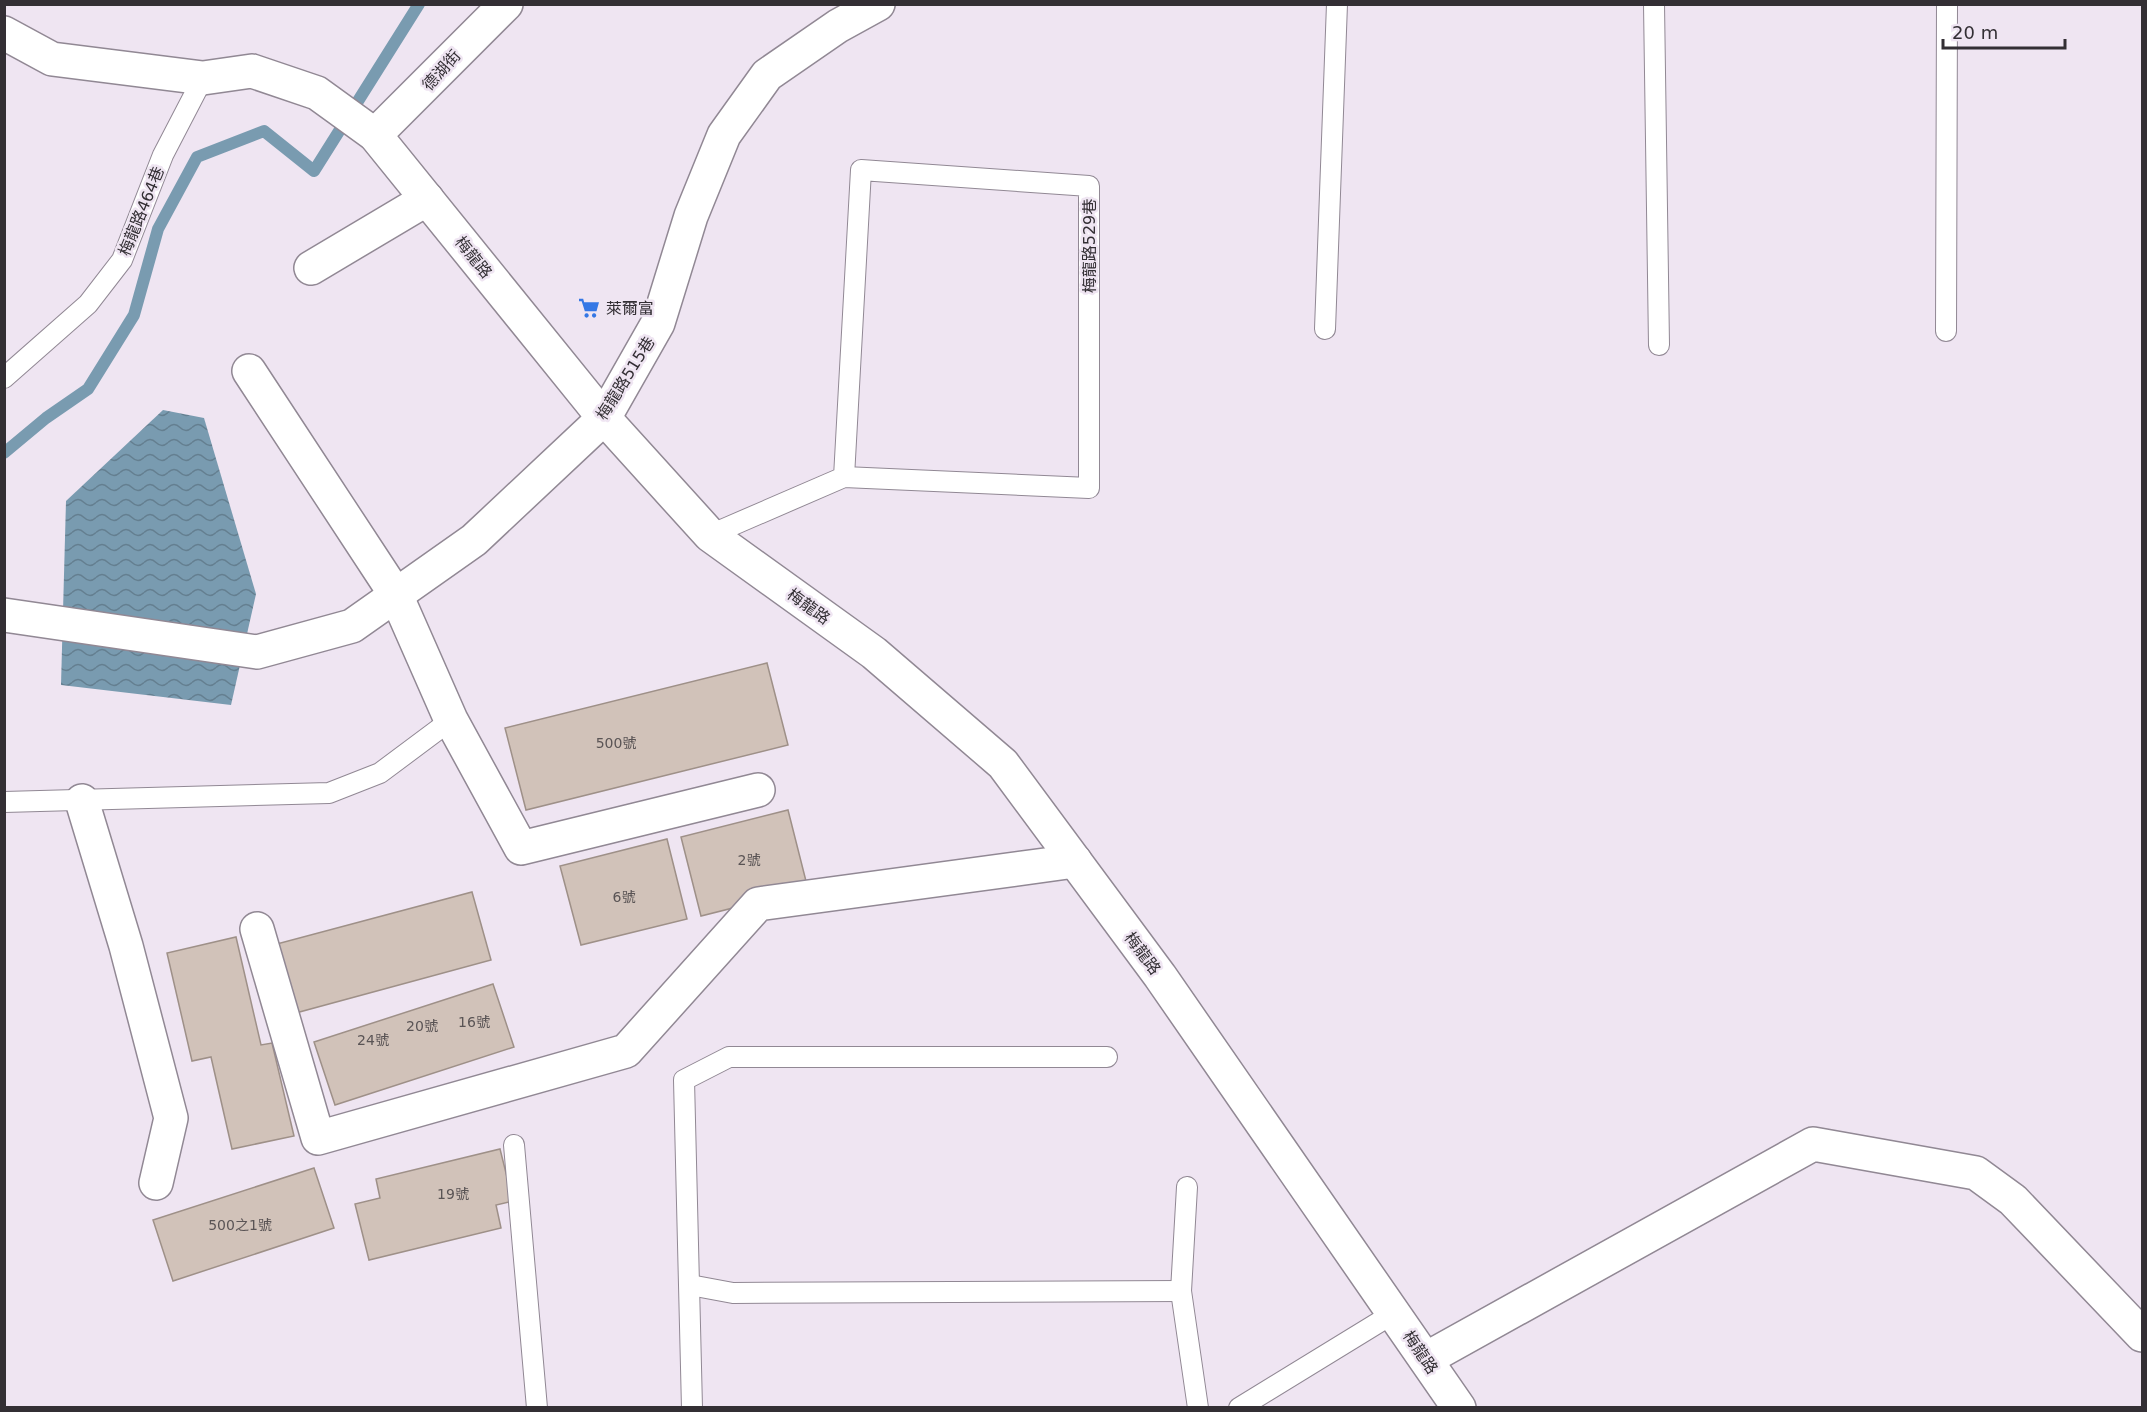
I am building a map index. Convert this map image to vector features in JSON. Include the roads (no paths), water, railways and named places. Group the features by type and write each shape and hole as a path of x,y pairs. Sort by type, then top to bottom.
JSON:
{"street":[{"name":"德湖街","path":"373,134 506,4"},
{"name":"梅龍路515巷","path":"4,615 257,652 352,626 474,540 604,418 658,323 691,216 724,135 767,75 838,26 878,4"},
{"name":"梅龍路","path":"4,33 52,59 203,78 252,71 317,93 373,134 604,418 710,535 873,653 1003,764 1160,976 1459,1407"},
{"path":"311,268 427,199"},
{"path":"249,371 396,595 451,720 521,848 758,790"},
{"path":"82,801 126,946 171,1118 156,1182"},
{"path":"257,928 318,1138 626,1051 758,904 1075,861"},
{"path":"1426,1359 1813,1143 1976,1173 2013,1200 2142,1335"}],"lane":[{"path":"1325,329 1337,4"},
{"path":"1654,4 1659,345"},
{"path":"1946,331 1947,4"},
{"name":"梅龍路464巷","path":"4,378 88,304 122,260 163,155 203,78"},
{"name":"梅龍路529巷","path":"710,535 844,477 1089,488 1089,186 861,170 844,477"},
{"path":"4,802 329,793 380,773 451,720"},
{"path":"692,1407 684,1080 729,1057 1107,1057"},
{"path":"514,1145 537,1407"},
{"path":"1187,1187 1181,1291 1198,1407"},
{"path":"690,1286 733,1293 1181,1291"},
{"path":"1239,1407 1394,1313"}],"water":[{"path":"163,410 204,418 256,594 231,705 61,685 66,501"}],"waterway":[{"path":"4,453 46,418 88,389 134,315 158,229 197,157 264,131 314,171 419,4"}],"place":[{"name":"萊爾富","path":"589,308"}]}
